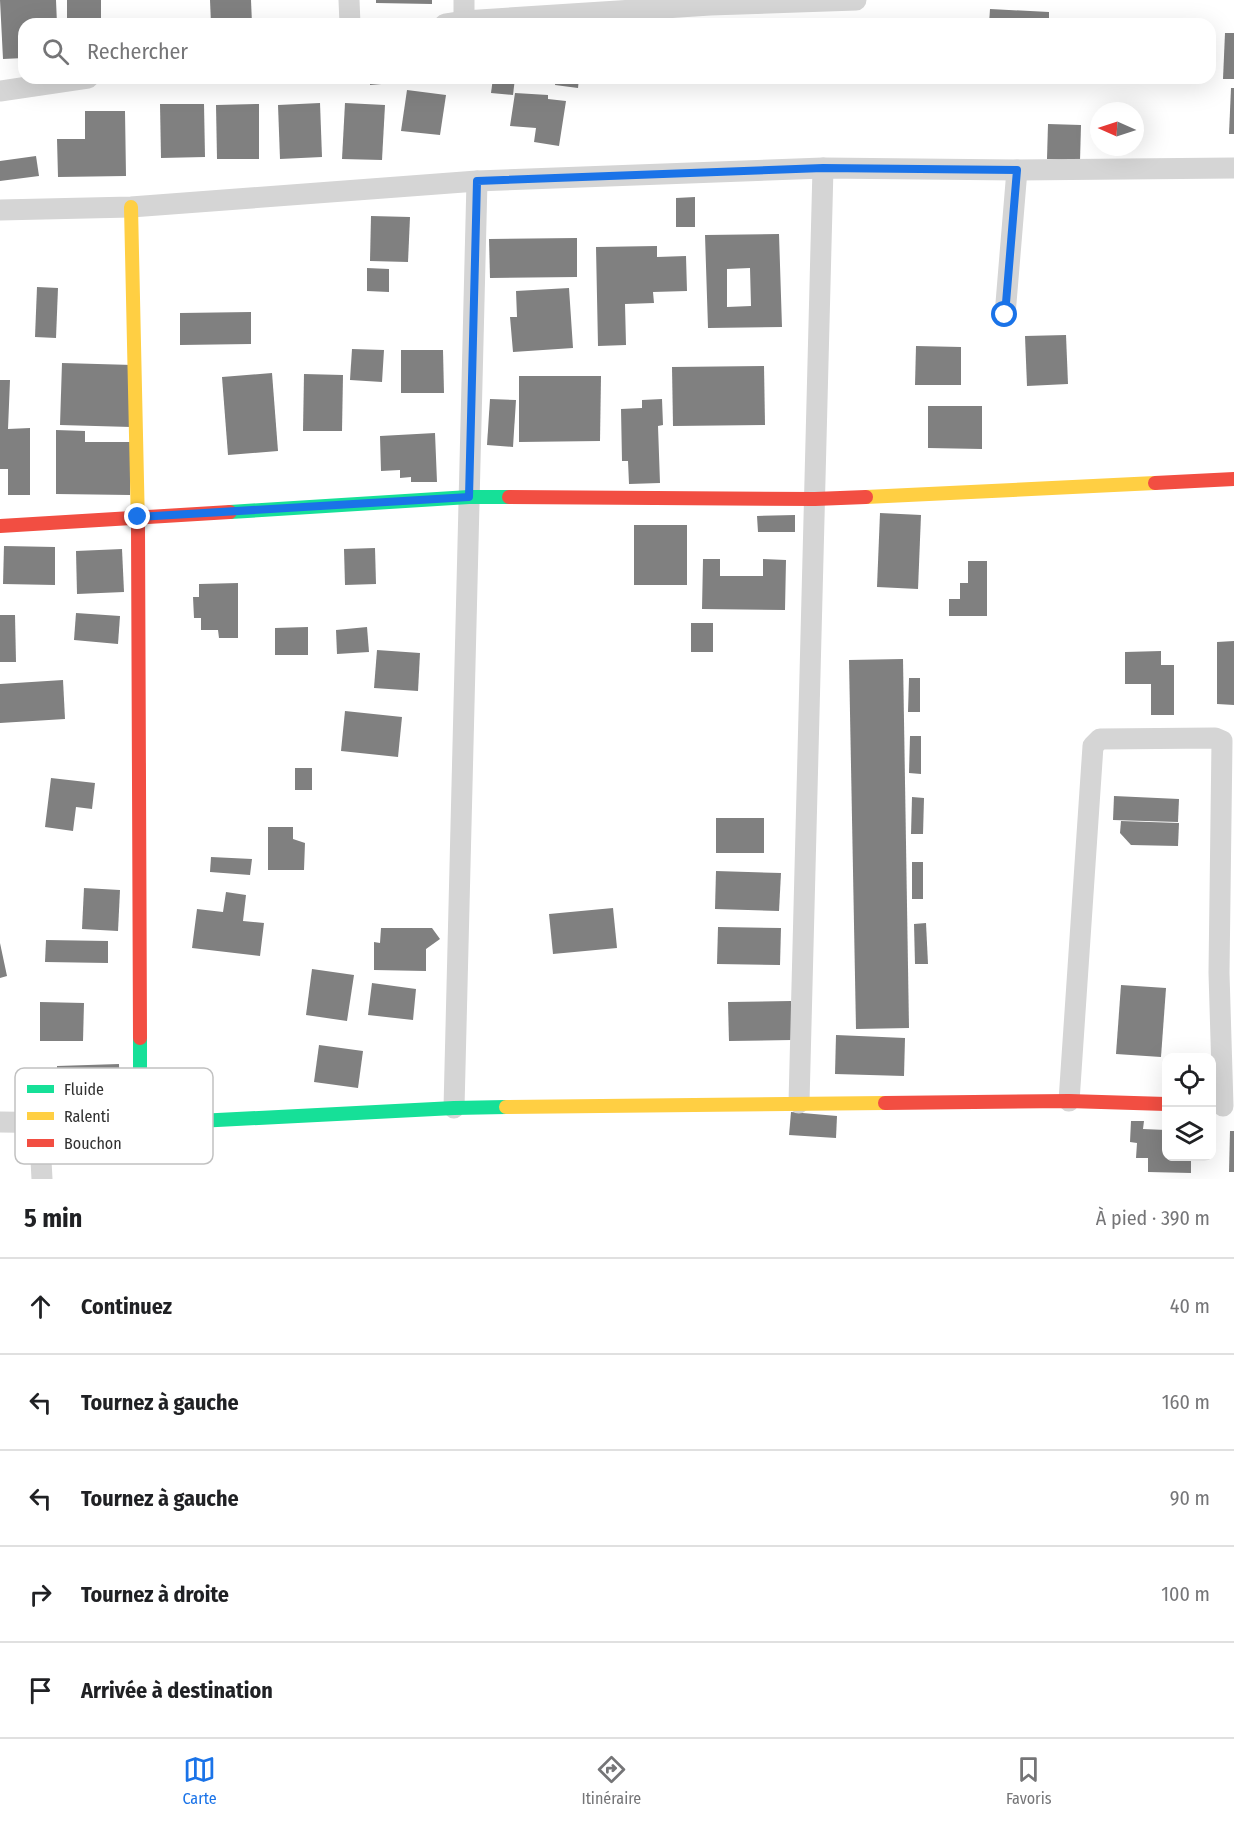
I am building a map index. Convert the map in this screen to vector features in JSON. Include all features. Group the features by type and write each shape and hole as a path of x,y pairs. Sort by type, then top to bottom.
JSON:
{"street":[{"path":"349,0 350,18"},
{"path":"458,15 710,3 856,0"},
{"path":"0,91 47,84"},
{"path":"0,210 131,207 477,181 823,168 1017,170 1234,168"},
{"path":"800,1103 823,168"},
{"path":"1005,315 1017,170"},
{"path":"454,1108 477,181"},
{"path":"131,207 138,517 140,1068"},
{"path":"0,526 469,497 814,500 1234,479"},
{"path":"1069,1101 1093,746 1100,739 1215,738 1222,741 1219,973 1223,1106"},
{"path":"213,1120 454,1108 1069,1101 1162,1104"},
{"path":"0,1122 15,1122"},
{"path":"41,1164 42,1179"}],"building":[{"path":"0,0 56,0 57,18 18,18 18,58 3,59"},
{"path":"67,0 101,0 101,18 67,18"},
{"path":"210,0 251,0 252,18 211,18"},
{"path":"376,0 432,0 432,4 376,3"},
{"path":"990,9 1049,12 1049,18 989,18"},
{"path":"1225,33 1234,33 1234,79 1223,79"},
{"path":"492,84 514,84 513,95 491,93"},
{"path":"555,84 578,84 578,88"},
{"path":"1231,88 1234,88 1234,134 1229,134"},
{"path":"407,90 446,95 440,135 401,131"},
{"path":"515,93 548,95 548,99 566,101 559,146 534,142 536,128 510,126"},
{"path":"320,103 322,157 280,159 278,105"},
{"path":"345,103 385,105 382,160 342,159"},
{"path":"160,104 204,104 205,157 161,158"},
{"path":"259,104 259,159 217,159 216,105"},
{"path":"85,111 125,111 126,176 58,177 57,139 85,139"},
{"path":"1048,124 1081,125 1080,161 1047,159"},
{"path":"36,156 39,176 0,181 0,161"},
{"path":"695,197 695,227 676,227 676,198"},
{"path":"371,216 410,217 408,262 370,261"},
{"path":"779,234 782,327 708,328 705,235","holes":["750,268 751,306 727,307 727,269"]},
{"path":"577,238 577,277 490,278 489,239"},
{"path":"657,246 657,257 686,256 687,291 653,292 654,303 625,304 626,345 598,346 596,247"},
{"path":"367,268 389,269 389,292 367,291"},
{"path":"37,287 58,288 56,338 35,337"},
{"path":"569,288 573,348 513,352 510,317 517,317 516,291"},
{"path":"251,312 251,344 180,345 180,313"},
{"path":"1066,335 1068,384 1027,386 1025,336"},
{"path":"916,346 961,347 961,385 915,385"},
{"path":"352,349 384,350 382,382 350,380"},
{"path":"401,350 443,350 444,393 401,393"},
{"path":"62,363 133,365 131,427 60,425"},
{"path":"764,366 765,425 673,426 672,367"},
{"path":"272,373 278,451 228,455 222,377"},
{"path":"304,374 343,375 342,431 303,431"},
{"path":"519,376 601,376 600,441 519,442"},
{"path":"0,380 10,380 8,429 30,428 30,495 8,495 8,469 0,469"},
{"path":"490,399 516,400 513,447 487,445"},
{"path":"662,399 663,425 658,426 660,483 629,484 628,461 622,461 621,409 642,408 642,400"},
{"path":"928,406 982,406 982,449 928,448"},
{"path":"56,430 85,431 85,442 130,442 130,495 56,494"},
{"path":"435,433 437,482 411,482 411,477 400,478 400,470 381,471 380,436"},
{"path":"880,513 921,515 918,589 877,587"},
{"path":"795,515 795,532 758,532 757,516"},
{"path":"634,525 687,525 687,585 634,585"},
{"path":"4,546 55,547 55,585 3,584"},
{"path":"375,548 376,584 345,585 344,549"},
{"path":"122,549 124,592 77,594 76,551"},
{"path":"703,559 720,559 720,576 763,576 763,559 786,560 785,610 702,609"},
{"path":"968,561 987,561 987,616 949,616 949,599 960,599 960,583 968,583"},
{"path":"238,583 238,638 219,638 218,630 201,630 201,618 194,618 193,597 199,597 199,584"},
{"path":"76,613 120,616 118,644 74,640"},
{"path":"0,615 15,615 16,662 0,662"},
{"path":"691,623 713,623 713,652 691,652"},
{"path":"308,627 308,655 275,655 275,628"},
{"path":"367,627 369,652 337,654 336,630"},
{"path":"1234,641 1234,705 1217,704 1217,642"},
{"path":"377,650 420,653 418,691 374,688"},
{"path":"1161,651 1161,665 1174,665 1174,715 1151,715 1151,684 1125,684 1125,652"},
{"path":"903,659 909,1028 856,1029 849,660"},
{"path":"909,678 920,678 920,712 908,712"},
{"path":"63,680 65,719 0,723 0,684"},
{"path":"345,711 402,717 398,757 341,751"},
{"path":"910,736 921,736 921,774 909,773"},
{"path":"295,768 312,768 312,790 295,790"},
{"path":"51,778 95,783 92,809 76,807 73,831 45,827"},
{"path":"1114,796 1179,799 1178,822 1113,820"},
{"path":"912,797 924,798 923,834 911,834"},
{"path":"716,818 764,818 764,853 716,853"},
{"path":"1121,821 1179,823 1178,846 1131,845 1120,833"},
{"path":"268,827 293,827 293,839 305,843 304,870 268,870"},
{"path":"211,857 252,859 250,875 210,872"},
{"path":"912,862 923,862 923,899 912,899"},
{"path":"716,871 781,873 779,911 715,909"},
{"path":"84,888 120,890 118,931 82,929"},
{"path":"226,892 246,895 243,921 264,923 260,956 192,948 197,909 223,912"},
{"path":"613,908 617,948 553,954 549,914"},
{"path":"926,923 928,964 915,964 914,924"},
{"path":"718,927 781,928 780,965 717,964"},
{"path":"381,928 432,928 440,939 426,949 426,971 374,970 374,942 380,943"},
{"path":"46,940 108,941 108,963 45,962"},
{"path":"0,943 7,976 0,978"},
{"path":"312,969 354,975 347,1021 306,1015"},
{"path":"372,983 416,989 413,1020 368,1015"},
{"path":"1121,985 1166,988 1161,1057 1116,1054"},
{"path":"791,1001 792,1040 729,1041 728,1002"},
{"path":"40,1002 84,1003 83,1041 40,1041"},
{"path":"836,1035 905,1038 904,1076 835,1074"},
{"path":"319,1045 363,1051 358,1088 314,1082"},
{"path":"119,1064 119,1068 57,1068 57,1066"},
{"path":"791,1112 837,1116 836,1138 789,1135"},
{"path":"1131,1121 1144,1121 1143,1129 1162,1130 1162,1161 1191,1161 1191,1173 1148,1172 1148,1158 1136,1158 1137,1143 1130,1142"},
{"path":"1230,1131 1234,1131 1234,1172 1229,1172"}],"traffic: fast":[{"path":"230,512 469,497 509,497"},
{"path":"140,1038 140,1068"},
{"path":"213,1120 506,1107"}],"traffic: slow":[{"path":"131,207 138,526"},
{"path":"866,497 1155,483"},
{"path":"506,1107 885,1103"}],"traffic: jam":[{"path":"1155,483 1234,479"},
{"path":"509,497 815,499 866,497"},
{"path":"0,526 230,512"},
{"path":"138,526 140,1038"},
{"path":"885,1103 1069,1101 1162,1104"}],"route":[{"path":"138,517 469,497 477,181 823,168 1017,170 1005,315"}]}
